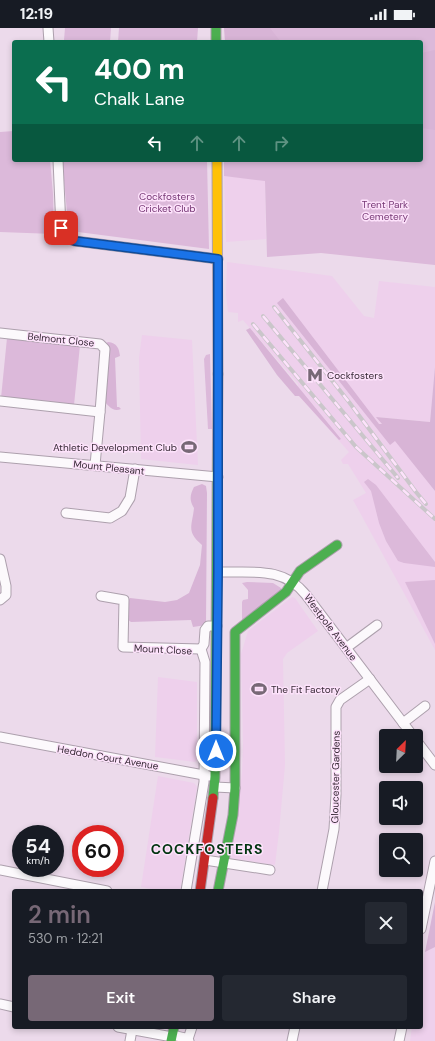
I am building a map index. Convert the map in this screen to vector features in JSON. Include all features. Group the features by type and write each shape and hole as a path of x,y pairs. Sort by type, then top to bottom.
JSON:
{"main road":[{"path":"216,28 216,40"},
{"path":"200,889 212,816 216,777 218,572 218,259 216,162"},
{"path":"218,889 233,814 235,788 235,632 286,592 300,571 336,546"}],"street":[{"path":"48,28 49,40"},
{"path":"58,162 61,228 66,238 92,243 218,259"},
{"name":"Belmont Close","path":"0,332 100,344 105,349 95,465"},
{"path":"0,401 100,412"},
{"name":"Mount Pleasant","path":"0,457 218,477"},
{"path":"66,513 110,518 122,511 130,498 135,470"},
{"path":"0,559 6,586 6,595 0,600"},
{"name":"Westpole Avenue","path":"218,572 270,573 283,576 293,582 306,595 408,729"},
{"name":"Mount Close","path":"101,596 124,600 122,647 201,649"},
{"path":"346,648 377,625"},
{"path":"186,889 204,775 205,662 201,649 204,644 205,630 208,626 217,626"},
{"name":"Gloucester Gardens","path":"322,889 334,829 336,707 340,700 370,679"},
{"path":"403,723 425,706"},
{"name":"Heddon Court Avenue","path":"0,737 216,777"},
{"path":"423,749 435,765"},
{"path":"215,787 235,788"},
{"path":"205,860 270,870"},
{"path":"423,919 435,861"},
{"path":"0,870 97,889"},
{"path":"0,1004 12,1007"},
{"path":"127,1029 160,1031 188,1040 191,1029"},
{"path":"292,1041 295,1029"},
{"path":"400,1041 402,1029"},
{"path":"130,1041 132,1030"}],"shaded area":[{"path":"224,28 270,28 279,40 225,40"},
{"path":"435,50 435,130 423,128 423,53"},
{"path":"224,176 265,180 266,239 226,242"},
{"path":"227,262 332,276 364,316 374,318 379,281 435,287 435,367 430,422 377,417 435,491 435,650 353,500 366,493 348,464 343,464 341,460 349,452 299,396 298,384 243,320 238,322 238,313 228,312 226,294"},
{"path":"283,298 379,424 382,424 376,417 430,422 435,367 435,491 395,441 390,445 277,303"},
{"path":"250,328 341,439 339,440 299,396 295,396 277,375 246,330"},
{"path":"142,335 192,340 198,465 141,459 139,358"},
{"path":"108,342 114,343 117,346 120,356 115,358 117,407 121,409 118,410 111,408 103,400 105,344"},
{"path":"202,484 206,486 207,493 206,625 193,627 191,620 131,622 127,619 128,600 130,598 165,602 177,600 189,593 200,565 202,545 194,536 191,528 194,508 191,498 194,487"},
{"path":"292,597 295,598 318,631 287,653 283,659 285,765 275,865 231,858 237,821 242,772 243,745 241,654 248,631"},
{"path":"158,677 197,682 197,760 195,762 155,757"},
{"path":"158,776 194,783 197,787 180,889 152,889 141,887"},
{"path":"435,902 435,947 425,952"},
{"path":"435,947 435,1041 410,1041 412,1029 423,1029 423,964 425,952"}],"green space":[{"path":"65,28 111,28 110,40 64,40"},
{"path":"119,28 198,28 197,40 118,40"},
{"name":"Trent Park Cemetery","path":"226,28 435,28 435,265 321,253 267,257 265,181 224,176 224,162 423,162 423,40 226,40"},
{"path":"12,131 12,162 50,162 54,234 0,232 0,132"},
{"name":"Cockfosters Cricket Club","path":"62,162 207,162 209,249 78,232 68,222"},
{"path":"7,338 80,345 74,405 1,398"},
{"path":"210,354 212,429 208,429 204,359 206,355"},
{"path":"368,479 376,485 435,562 435,567 398,561 386,541 379,523 371,491 364,482"},
{"path":"435,580 435,644 405,582"},
{"path":"242,583 273,583 281,588 281,590 242,621 242,602 243,600 248,599 248,590"}],"railway":[{"path":"274,307 349,402 426,504"},
{"path":"263,316 398,478"},
{"path":"253,324 356,447 435,519"}],"traffic: fast":[{"path":"216,28 216,40"},
{"path":"213,798 215,777 218,374"},
{"path":"218,889 233,815 235,788 235,632 286,592 300,571 337,545"},
{"path":"171,1041 174,1029"}],"traffic: slow":[{"path":"217,162 218,374"}],"traffic: jam":[{"path":"200,889 213,798"}],"place":[{"name":"Cockfosters","path":"315,375"},
{"name":"Athletic Development Club","path":"189,447"},
{"name":"The Fit Factory","path":"259,689"}],"district":[{"name":"COCKFOSTERS","path":"207,849"}],"route":[{"path":"61,228 66,238 75,241 218,259 218,604 216,651 216,751"}]}
